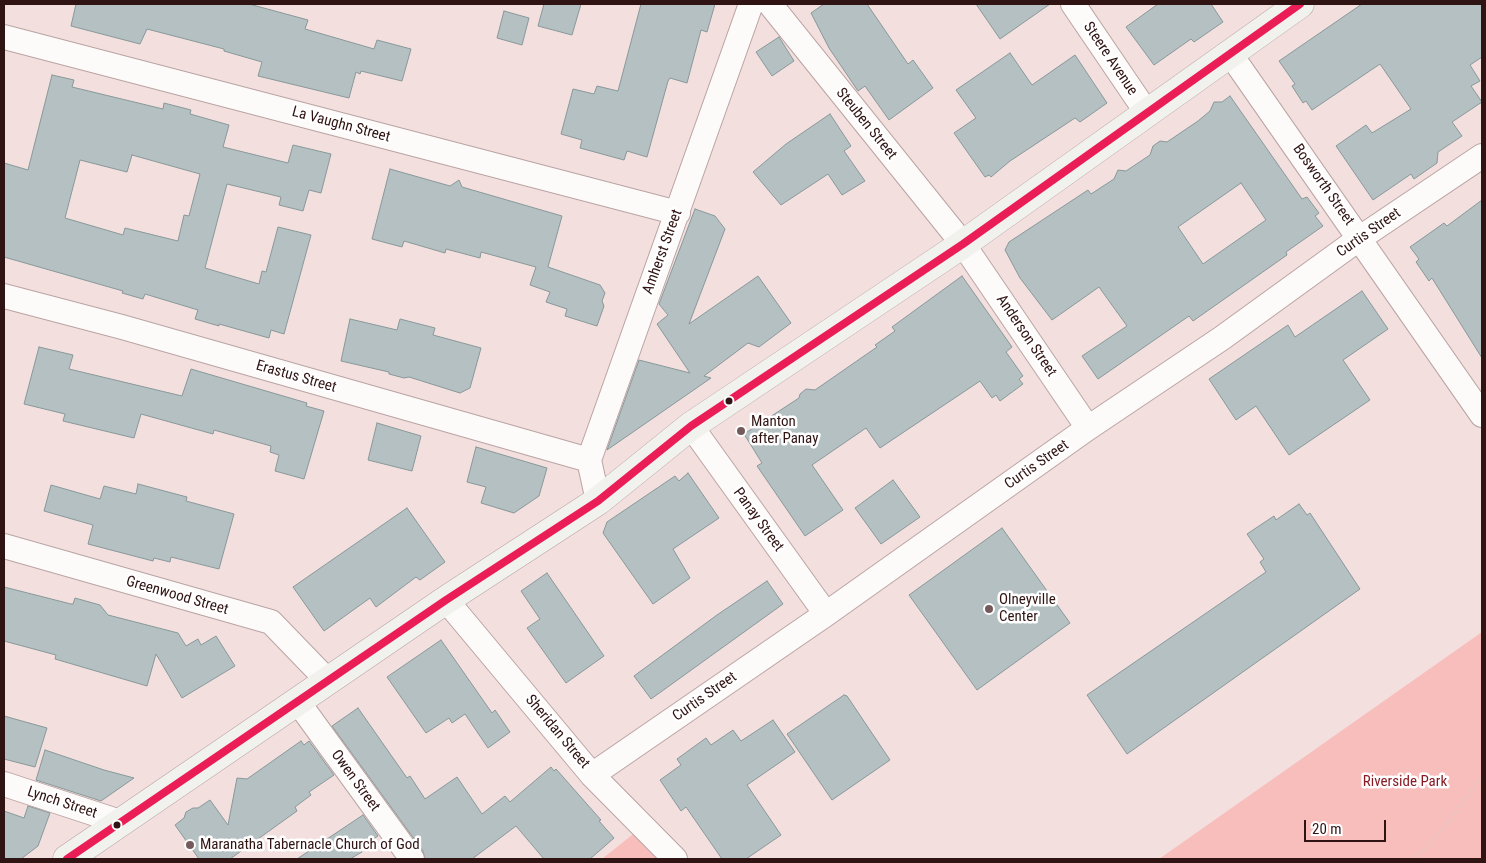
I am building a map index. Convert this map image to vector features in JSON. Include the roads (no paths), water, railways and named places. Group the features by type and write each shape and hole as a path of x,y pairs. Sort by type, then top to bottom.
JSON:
{"main road":[{"path":"67,859 446,600 598,501 691,426 963,244 1231,55 1300,4"}],"street":[{"name":"Amherst Street","path":"589,460 751,4"},
{"name":"Steuben Street","path":"770,4 963,244"},
{"name":"Steere Avenue","path":"1073,4 1147,113"},
{"name":"La Vaughn Street","path":"4,37 678,213"},
{"name":"Bosworth Street","path":"1231,55 1482,415"},
{"name":"Curtis Street","path":"592,775 826,614 1088,428 1222,338 1360,238 1482,156"},
{"name":"Anderson Street","path":"963,244 1088,428"},
{"name":"Erastus Street","path":"4,296 122,327 589,460"},
{"name":"Panay Street","path":"691,426 826,614"},
{"path":"589,460 598,501"},
{"name":"Greenwood Street","path":"4,546 271,622 328,681"},
{"name":"Sheridan Street","path":"446,600 592,775 674,859"},
{"name":"Owen Street","path":"298,702 412,859"},
{"name":"Lynch Street","path":"4,784 120,822"}],"place":[{"name":"Manton after Panay","path":"741,431"},
{"name":"Olneyville Center","path":"989,609"},
{"name":"Maranatha Tabernacle Church of God","path":"190,845"}],"park label":[{"name":"Riverside Park","path":"1405,782"}]}
